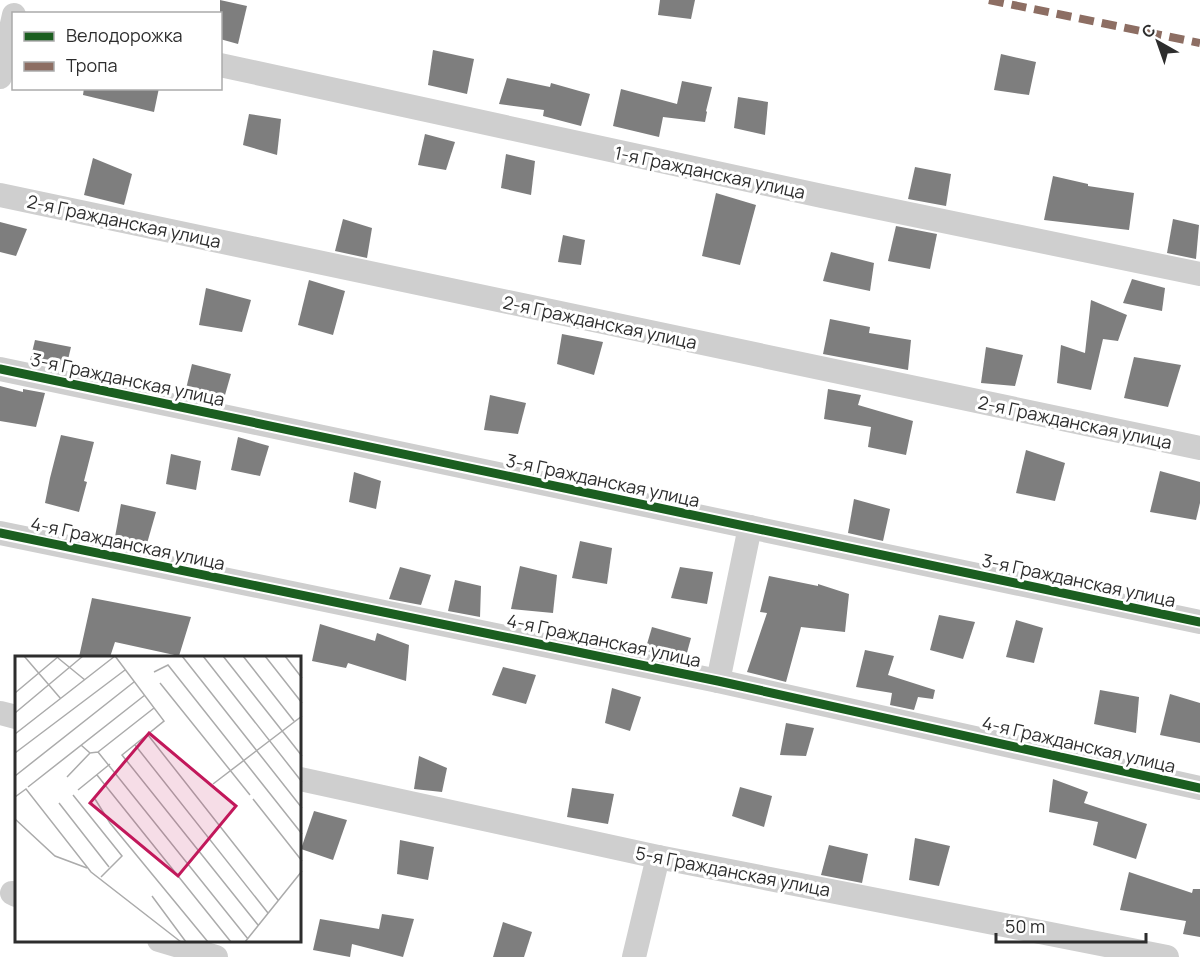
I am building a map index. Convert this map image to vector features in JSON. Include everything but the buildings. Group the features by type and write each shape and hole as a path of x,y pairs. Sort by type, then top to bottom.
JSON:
{"street":[{"path":"0,77 12,23"},
{"name":"1-я Гражданская улица","path":"222,65 822,196 1200,273"},
{"name":"2-я Гражданская улица","path":"0,195 1200,448"},
{"name":"3-я Гражданская улица","path":"0,369 1200,622"},
{"path":"718,681 750,527"},
{"name":"4-я Гражданская улица","path":"0,533 718,681 1200,788"},
{"path":"0,713 15,717"},
{"name":"5-я Гражданская улица","path":"302,779 658,857 1167,957"},
{"path":"634,957 658,857"},
{"path":"166,942 216,957"}],"marked path":[{"path":"989,0 1200,43"}],"cycle path":[{"path":"0,369 1200,622"},
{"path":"0,533 718,681 1200,788"}]}
